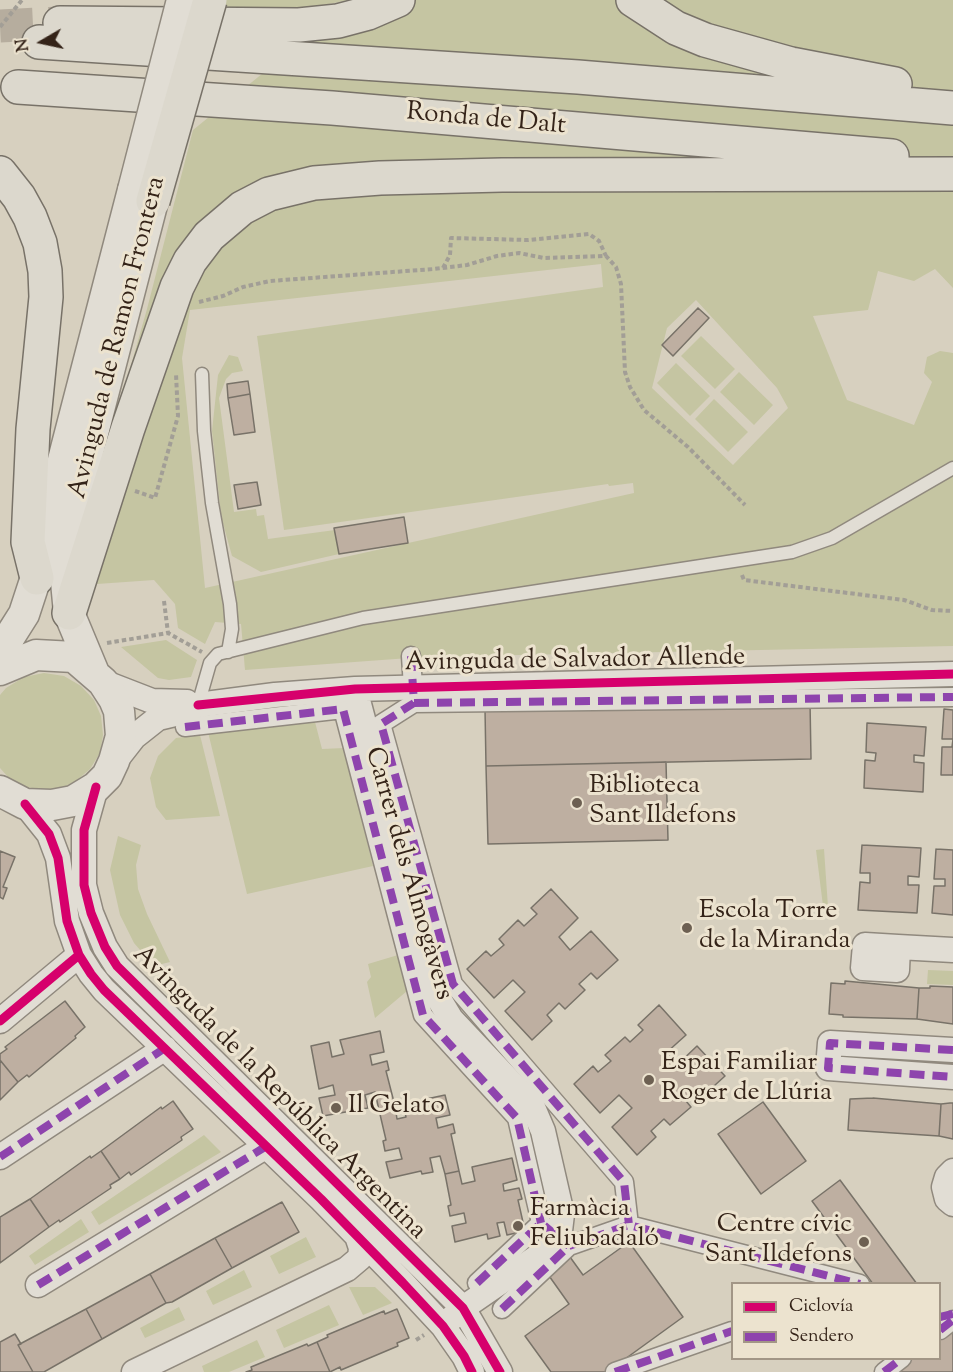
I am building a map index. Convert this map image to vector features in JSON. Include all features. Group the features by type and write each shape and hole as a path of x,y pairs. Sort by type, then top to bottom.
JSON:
{"highway":[{"path":"143,195 210,0"},
{"name":"Ronda de Dalt","path":"398,0 368,13 338,21 299,25 50,32 953,108"},
{"path":"633,0 676,28 747,53 862,78 953,94"},
{"name":"Ronda de Dalt","path":"18,87 332,108 953,162"},
{"path":"0,173 20,197 30,217 40,243 45,271 46,297 34,419 28,542 37,578"},
{"path":"69,613 128,428 177,287 190,261 208,237 242,208 269,194 314,183 380,178 502,175 953,174"}],"street":[{"name":"Avinguda de Ramon Frontera","path":"114,761 121,736 119,711 99,678 69,613 65,571 84,468 182,0"},
{"name":"Avinguda de Ramon Frontera","path":"0,652 24,614 37,578 62,464 200,0"},
{"path":"0,670 15,661 36,655 54,654 74,657 99,678"},
{"path":"411,656 413,695"},
{"name":"Avinguda de Salvador Allende","path":"114,761 134,737 158,718 183,712 198,705 355,689 413,695 953,674"},
{"name":"Avinguda de Salvador Allende","path":"99,678 152,701 181,700 198,705"},
{"name":"Carrer dels Almogàvers","path":"355,689 436,994 451,1019 519,1088 538,1118 562,1214 562,1223 555,1235"},
{"path":"629,1225 624,1182 453,984 381,724 413,695 953,697"},
{"path":"185,727 343,709 423,1015 517,1118 555,1235 547,1250 463,1308 443,1326"},
{"path":"9,797 52,805 73,801 96,787 107,776 114,761"},
{"name":"Avinguda de la República Argentina","path":"96,787 84,830 84,885 91,913 105,947 117,966 463,1308 500,1372"},
{"name":"Avinguda de la República Argentina","path":"9,797 49,834 58,858 62,899 79,956 104,990 357,1236 443,1326 465,1356 472,1372"},
{"path":"898,947 953,950"},
{"path":"0,1021 79,956"},
{"path":"953,1050 830,1043 828,1068 953,1077"},
{"path":"0,1157 165,1048"},
{"path":"38,1286 265,1147"},
{"path":"953,1171 944,1187 946,1199 953,1204"},
{"path":"477,1282 555,1235 629,1225 852,1282"},
{"path":"502,1309 555,1235"},
{"path":"134,1372 347,1269 360,1258 361,1248 357,1236"},
{"path":"615,1372 731,1331"},
{"path":"884,1372 901,1360"}],"lane":[{"path":"202,374 204,431 212,503 230,604 232,629 228,652"},
{"path":"198,705 210,663 218,654 363,618 792,552 832,537 953,468"}],"path":[{"path":"0,27 22,0"},
{"path":"443,268 450,255 451,238 528,240 589,234 599,241 606,256 616,267 621,284 625,372 630,387 644,410 688,447 745,505"},
{"path":"189,304 270,281 443,268 519,253 544,258 606,256"},
{"path":"128,489 155,498 178,416 176,369"},
{"path":"739,561 744,580 883,597 921,604 932,610 953,611"},
{"path":"164,600 168,633"},
{"path":"99,644 168,633 203,652"}],"green space":[{"path":"225,0 349,0 308,8 264,12 221,10"},
{"path":"416,0 953,0 953,288 935,269 914,281 878,271 868,310 813,316 847,400 914,425 932,382 924,373 927,357 940,351 953,353 953,646 423,657 245,670 241,624 215,622 205,644 178,628 175,604 154,580 97,584 79,548 147,309 193,130 311,34 407,7","holes":["601,264 603,287 257,336 284,530 608,484 609,486 633,483 634,493 205,588 182,358 190,310","696,300 777,388 788,408 733,465 652,388 667,328"]},
{"path":"701,336 735,369 715,389 681,356"},
{"path":"229,355 238,357 243,371 232,373 226,379 219,398 234,512 256,509 257,516 264,515 268,539 335,530 339,554 261,572 232,556 221,516 212,431 218,375"},
{"path":"676,363 710,396 690,416 657,383"},
{"path":"739,372 773,405 754,425 720,392"},
{"path":"714,399 748,432 728,452 695,419"},
{"path":"166,640 197,660 191,677 169,680 158,678 121,647"},
{"path":"44,673 64,676 81,686 94,700 101,716 103,735 100,753 90,769 76,781 60,789 41,790 23,786 8,777 0,768 0,695 6,688 24,677"},
{"path":"315,722 322,749 344,748 373,866 247,894 208,732"},
{"path":"200,735 220,816 166,820 156,807 150,778 158,756 176,738"},
{"path":"118,836 141,845 136,865 138,889 170,962 154,966 134,943 120,915 110,870"},
{"path":"824,849 828,907 823,906 816,850"},
{"path":"398,955 407,991 375,1018 367,982 371,977 368,964"},
{"path":"928,970 953,971 953,985 927,984"},
{"path":"204,1135 221,1152 99,1225 91,1212"},
{"path":"81,1219 89,1232 35,1265 29,1256"},
{"path":"306,1237 316,1257 279,1274 270,1256"},
{"path":"244,1270 252,1287 213,1305 206,1291"},
{"path":"349,1287 375,1287 392,1303 363,1315"},
{"path":"329,1305 339,1325 284,1348 276,1330"},
{"path":"179,1307 185,1320 145,1338 140,1328"},
{"path":"257,1340 265,1357 229,1372 204,1372 202,1366"}],"building":[{"path":"698,308 709,318 673,356 662,345"},
{"path":"248,381 250,394 228,398 227,384"},
{"path":"250,394 255,432 234,435 228,398"},
{"path":"257,482 261,505 238,509 234,485"},
{"path":"404,517 408,543 339,554 334,528"},
{"path":"810,702 811,759 486,766 485,709"},
{"path":"944,709 953,710 953,739 942,739"},
{"path":"867,723 926,727 924,756 914,755 914,762 924,763 923,792 864,788 865,760 875,761 876,753 866,752"},
{"path":"953,739 953,775 941,775 942,747 952,747"},
{"name":"Biblioteca Sant Ildefons","path":"666,762 668,840 488,844 486,766"},
{"path":"862,845 921,848 919,877 908,876 908,885 919,885 917,913 858,910 860,882 870,883 870,873 860,873"},
{"path":"936,849 953,850 953,915 932,913 934,886 945,886 945,879 934,879"},
{"path":"0,851 15,857 3,887 7,888 3,899 0,897"},
{"path":"551,889 578,918 559,937 570,950 591,931 618,960 597,979 591,973 579,984 585,990 565,1009 559,1003 547,1015 552,1021 532,1040 505,1011 525,992 513,980 494,998 467,969 486,951 491,956 504,945 499,939 518,920 524,926 537,914 531,908"},
{"path":"845,981 919,988 917,1019 843,1017 843,1015 829,1014 831,983 845,984"},
{"path":"930,986 953,987 953,1024 917,1019 919,988 930,988"},
{"path":"65,1001 85,1027 75,1036 76,1038 29,1077 27,1075 18,1082 0,1060 0,1054 7,1049 5,1047"},
{"name":"Espai Familiar Roger de Llúria","path":"659,1005 686,1035 666,1053 677,1065 697,1046 725,1076 703,1096 697,1090 686,1101 691,1107 670,1125 664,1119 651,1131 656,1137 637,1155 612,1127 632,1108 619,1095 600,1113 574,1084 593,1066 598,1072 611,1061 605,1055 625,1037 630,1042 643,1030 638,1025"},
{"path":"380,1031 384,1052 370,1055 372,1065 387,1061 389,1070 386,1071 395,1106 379,1110 375,1092 365,1095 368,1108 323,1116 319,1098 335,1095 333,1085 319,1089 311,1046 329,1042 332,1057 344,1054 340,1040"},
{"path":"0,1060 18,1082 0,1100"},
{"path":"445,1095 450,1115 436,1118 438,1128 453,1124 455,1133 451,1134 459,1171 445,1174 440,1156 430,1158 433,1172 422,1174 421,1171 390,1178 386,1162 402,1159 399,1148 385,1151 383,1141 386,1140 379,1110 395,1106 397,1119 406,1117 403,1104"},
{"path":"873,1098 941,1104 939,1136 848,1130 850,1099"},
{"path":"173,1101 193,1129 181,1137 182,1140 131,1175 129,1172 120,1179 101,1151 161,1107 162,1109"},
{"path":"763,1102 806,1161 761,1194 718,1134"},
{"path":"953,1103 953,1139 939,1136 941,1104"},
{"path":"101,1151 120,1179 110,1185 111,1188 49,1227 30,1199 90,1156 91,1158"},
{"path":"512,1158 517,1180 503,1184 504,1191 519,1188 522,1199 518,1200 525,1231 507,1235 504,1222 497,1223 500,1236 488,1239 487,1234 455,1242 452,1226 466,1223 464,1213 450,1216 448,1206 451,1205 445,1174 459,1171 462,1184 475,1181 472,1167"},
{"name":"Centre cívic Sant Ildefons","path":"840,1180 916,1282 872,1282 812,1201"},
{"path":"30,1199 49,1227 0,1263 0,1217"},
{"path":"282,1202 299,1232 232,1268 215,1238"},
{"path":"215,1238 232,1268 172,1302 166,1303 150,1274"},
{"path":"629,1242 683,1317 607,1372 551,1372 525,1336 569,1304 547,1273 570,1257 583,1275"},
{"path":"150,1274 166,1303 102,1339 86,1309"},
{"path":"86,1309 102,1339 44,1372 33,1372 18,1345"},
{"path":"397,1309 409,1338 397,1343 398,1346 341,1370 340,1367 330,1372 317,1342 328,1337 327,1335 384,1311 385,1314"},
{"path":"953,1327 953,1372 892,1372 908,1360 941,1360 941,1336"},
{"path":"15,1334 21,1344 18,1345 33,1372 0,1372 0,1342"},
{"path":"317,1342 330,1372 246,1372 252,1370 251,1367"}],"tunnel":[{"path":"0,26 60,23"}],"marked path":[{"path":"411,656 414,703 381,724 453,984 624,1182 629,1225"},
{"path":"414,703 953,697"},
{"path":"185,727 343,709 423,1015 517,1118 541,1223"},
{"path":"953,1050 830,1043 828,1068 953,1077"},
{"path":"0,1157 165,1048"},
{"path":"38,1285 265,1147"},
{"path":"477,1283 541,1223 569,1246"},
{"path":"502,1309 569,1246 629,1225 852,1282"},
{"path":"941,1317 953,1314"},
{"path":"941,1329 953,1320"},
{"path":"615,1372 731,1331"},
{"path":"884,1372 899,1360"}],"cycle path":[{"path":"198,705 355,689 953,674"},
{"path":"96,787 84,830 84,885 91,913 105,947 117,966 463,1308 500,1372"},
{"path":"25,804 49,834 58,858 67,921 79,955 91,974 104,990 321,1199 403,1283 443,1326 472,1372"},
{"path":"0,1021 79,955"}],"place":[{"name":"Biblioteca Sant Ildefons","path":"577,803"},
{"name":"Escola Torre de la Miranda","path":"687,928"},
{"name":"Espai Familiar Roger de Llúria","path":"649,1080"},
{"name":"Il Gelato","path":"336,1108"},
{"name":"Farmàcia Feliubadaló","path":"518,1226"},
{"name":"Centre cívic Sant Ildefons","path":"864,1242"}]}
